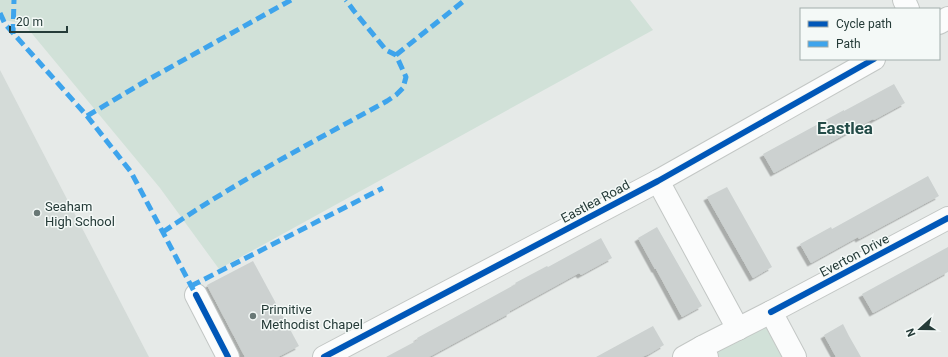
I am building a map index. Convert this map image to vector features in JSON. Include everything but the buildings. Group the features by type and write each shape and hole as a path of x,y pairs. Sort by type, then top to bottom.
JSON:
{"street":[{"name":"Eastlea Road","path":"324,357 658,181 872,60"},
{"path":"658,181 738,329"},
{"name":"Everton Drive","path":"698,354 738,329 948,218"},
{"path":"196,295 228,357"},
{"path":"771,312 795,357"}],"shaded area":[{"path":"0,0 630,0 653,30 219,269 160,188 24,24 0,19"},
{"name":"Seaham High School","path":"0,70 149,357 0,357"},
{"path":"763,322 782,357 719,357 714,348"}],"marked path":[{"path":"13,34 14,0"},
{"path":"87,116 144,82 291,0"},
{"path":"163,232 245,180 387,101 403,88 406,77 396,55 386,50 346,0"},
{"path":"396,55 465,0"},
{"path":"0,13 5,24 87,116 131,172 196,295"},
{"path":"191,286 383,188"}],"cycle path":[{"path":"324,357 658,181 872,60"},
{"path":"771,312 948,218"},
{"path":"196,295 228,357"}],"place":[{"name":"Seaham High School","path":"37,213"},
{"name":"Primitive Methodist Chapel","path":"253,316"}],"district":[{"name":"Eastlea","path":"845,128"}]}
